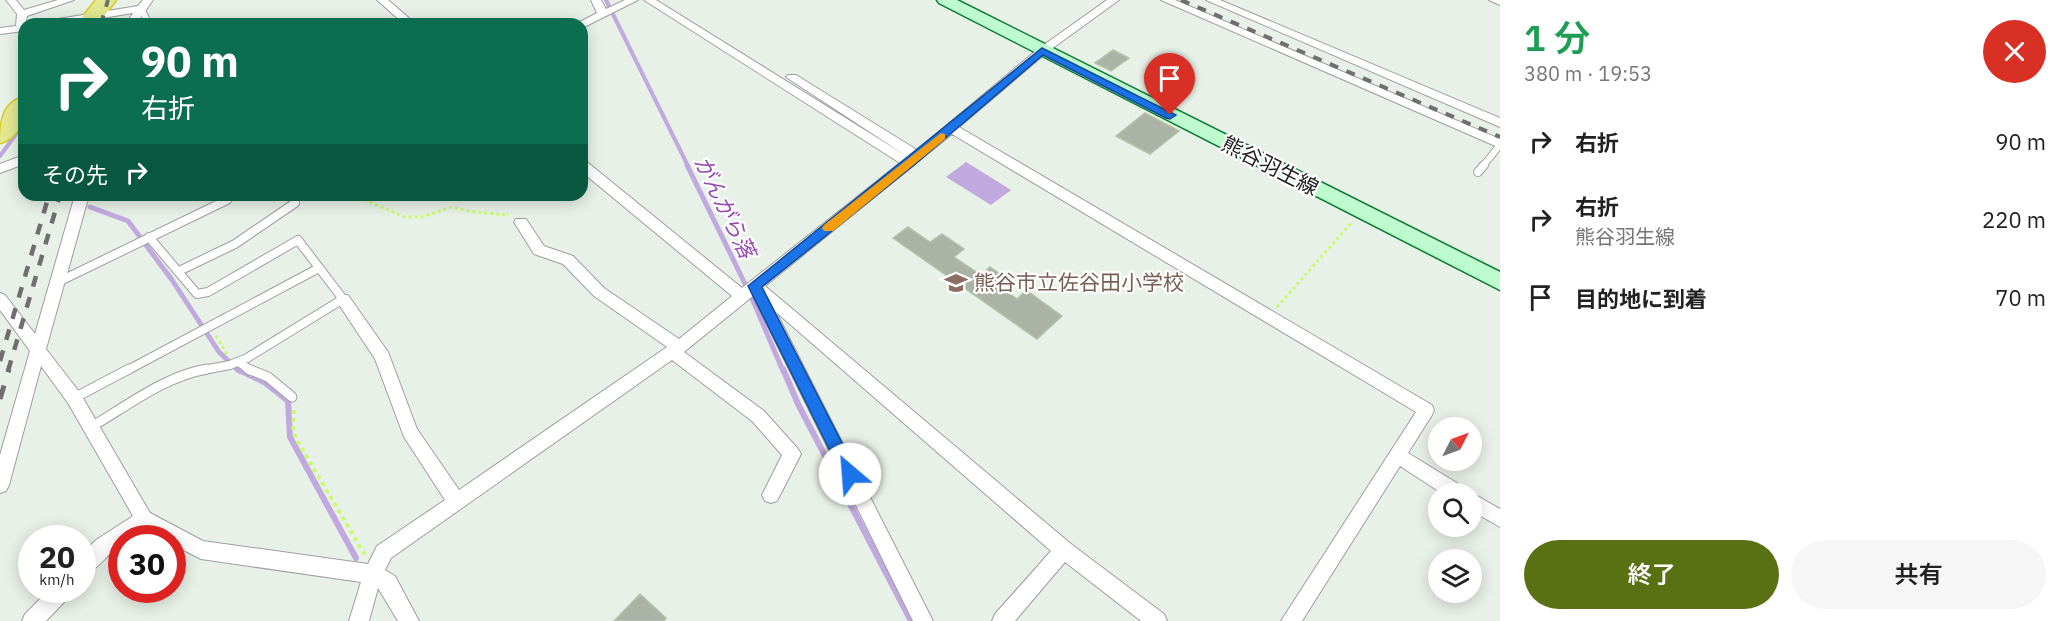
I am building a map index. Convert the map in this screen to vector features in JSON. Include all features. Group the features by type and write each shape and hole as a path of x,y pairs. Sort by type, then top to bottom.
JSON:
{"highway":[{"path":"0,135 18,112"}],"main road":[{"name":"熊谷羽生線","path":"945,0 1500,282"}],"street":[{"path":"10,0 22,14 22,18"},
{"path":"22,14 69,0"},
{"path":"382,0 404,18"},
{"path":"596,0 604,14"},
{"path":"588,22 633,0"},
{"path":"649,0 914,160"},
{"path":"666,0 914,160"},
{"path":"359,621 376,568 384,552 676,350 914,160 1042,51 1114,0"},
{"path":"1166,0 1500,145"},
{"path":"1211,0 1500,123"},
{"path":"1494,0 1500,2"},
{"path":"73,18 145,4"},
{"path":"135,18 145,4"},
{"path":"0,31 18,29"},
{"path":"951,128 1426,410 1291,621"},
{"path":"0,169 18,162"},
{"path":"588,170 749,291 1064,550 1157,621"},
{"path":"0,485 80,201"},
{"path":"521,222 539,250 568,260 598,292 676,350 758,416 792,454 771,495"},
{"path":"749,291 923,621"},
{"path":"343,299 382,357 411,432 457,503"},
{"path":"2,307 39,348 74,398 144,519 201,550 376,568 409,621"},
{"path":"1397,455 1442,483"},
{"path":"1482,507 1500,519"},
{"path":"96,553 103,546 144,519"},
{"path":"1002,621 1064,550"},
{"path":"32,621 49,603"}],"lane":[{"path":"1478,172 1500,145"},
{"path":"55,284 225,201"},
{"path":"179,271 235,244 295,202"},
{"path":"91,427 166,383 190,372 234,364 343,299 298,240 208,292 197,294 149,237"},
{"path":"74,398 319,268"},
{"path":"234,364 268,377 292,397"}],"path":[{"path":"365,201 405,217 422,217 451,207 474,212 512,215 521,222"},
{"path":"1268,316 1362,212"},
{"path":"292,397 295,403 293,431 298,442 367,558 376,568"}],"shaded area":[{"path":"966,162 1011,190 991,205 946,177"}],"building":[{"path":"1113,50 1129,58 1111,71 1095,63"},
{"path":"1145,113 1179,131 1150,154 1116,136"},
{"path":"908,227 930,242 942,234 964,249 954,257 981,275 990,267 1006,278 998,285 1017,299 1026,290 1062,316 1037,339 893,238"},
{"path":"640,594 666,618 664,621 614,621"}],"waterway":[{"name":"がんがら落","path":"606,0 688,166"},
{"path":"0,156 18,131"},
{"name":"がんがら落","path":"687,165 751,296 783,371"},
{"path":"90,207 128,221 172,280 219,352 239,371"},
{"path":"237,369 264,382 288,401 290,437 356,558"},
{"name":"がんがら落","path":"783,369 798,404 911,621"}],"railway":[{"path":"103,18 108,0"},
{"path":"1181,0 1500,137"},
{"path":"0,361 47,201"},
{"path":"8,371 58,201"},
{"path":"0,399 9,369"}],"slow traffic":[{"path":"828,228 941,137"}],"place":[{"name":"熊谷市立佐谷田小学校","path":"956,283"}],"route":[{"path":"850,474 755,286 909,163 1042,51 1170,115"}]}
